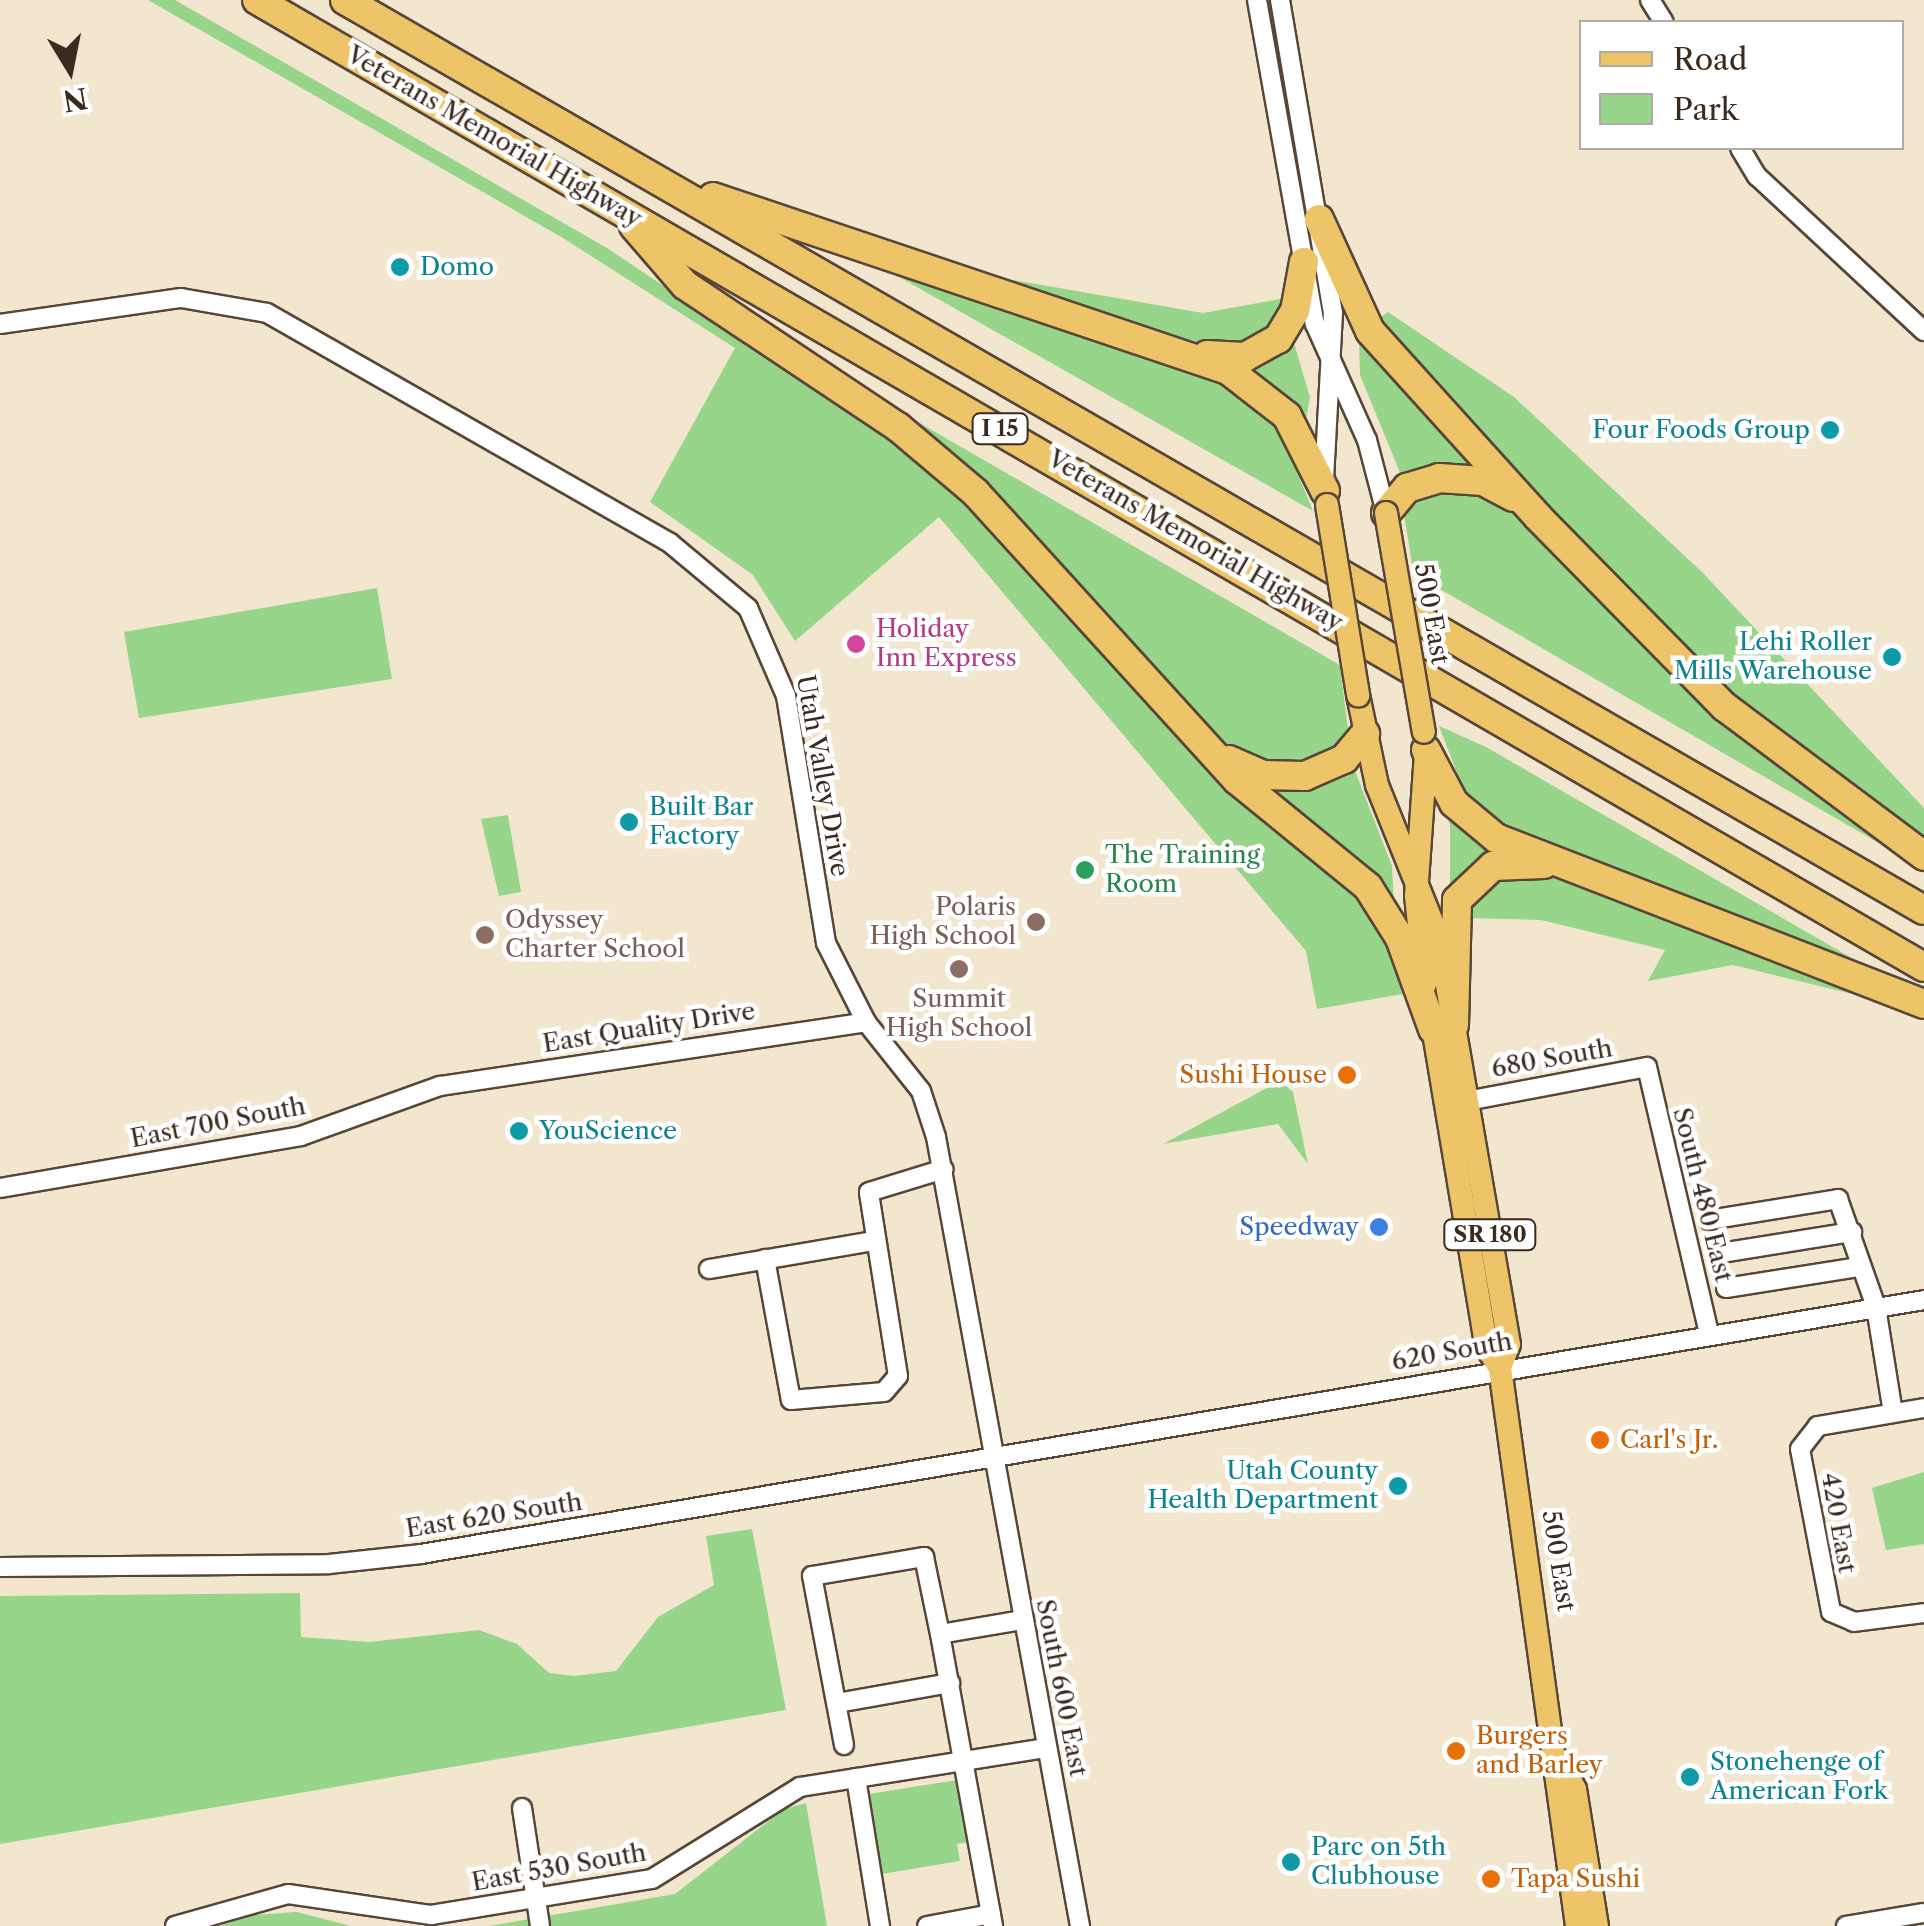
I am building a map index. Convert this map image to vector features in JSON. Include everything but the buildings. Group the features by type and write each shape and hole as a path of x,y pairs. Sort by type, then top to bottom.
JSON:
{"highway":[{"name":"Veterans Memorial Highway","path":"257,0 1924,967"},
{"name":"Veterans Memorial Highway","path":"346,0 1924,910"},
{"path":"641,171 898,265 1170,349 1244,378 1276,403 1326,498"},
{"path":"620,210 685,285 959,476 1204,740 1374,895 1444,1027"},
{"path":"1319,220 1366,326 1538,516 1725,706 1924,856"},
{"path":"1170,349 1234,358 1268,346 1292,320 1304,262"},
{"path":"1386,513 1412,486 1459,476 1496,486 1538,516"},
{"path":"1204,740 1244,769 1287,778 1334,766 1365,734"},
{"path":"1425,741 1471,821 1582,874 1924,1004"},
{"path":"1444,1027 1450,930 1466,886 1514,861 1582,874"}],"main road":[{"name":"500 East","path":"1326,498 1365,734 1380,794 1417,872"},
{"name":"500 East","path":"1386,513 1425,741 1417,872 1444,1027 1487,1348 1500,1368 1561,1762 1555,1792 1577,1926"},
{"name":"500 East","path":"1444,1027 1467,1101 1509,1344 1500,1368"},
{"name":"500 East","path":"1561,1762 1576,1788 1597,1926"}],"street":[{"name":"500 East","path":"1257,0 1304,262 1334,375 1372,452 1386,513"},
{"name":"500 East","path":"1280,0 1319,220 1334,375 1326,498"},
{"path":"1741,150 1757,176 1924,331"},
{"name":"Utah Valley Drive","path":"0,324 181,298 266,314 709,568 748,608 776,662 826,943 866,1022 922,1091 944,1168 990,1459"},
{"name":"East Quality Drive","path":"440,1086 866,1022"},
{"name":"680 South","path":"1467,1101 1647,1067"},
{"name":"South 480 East","path":"1647,1067 1708,1334"},
{"name":"East 700 South","path":"0,1188 301,1136 440,1086"},
{"path":"765,1259 792,1400 884,1392 898,1380 872,1241 872,1188 944,1168"},
{"path":"1709,1220 1838,1198 1876,1307 1892,1413 1924,1408"},
{"path":"1721,1253 1852,1232"},
{"path":"709,1269 872,1241"},
{"path":"1726,1288 1859,1267"},
{"name":"620 South","path":"990,1459 1500,1368 1924,1300"},
{"name":"420 East","path":"1892,1413 1803,1436 1836,1618 1924,1613"},
{"name":"East 620 South","path":"0,1567 366,1560 990,1459"},
{"name":"South 600 East","path":"990,1459 1080,1926"},
{"path":"844,1745 812,1576 924,1557 992,1920 927,1926"},
{"path":"940,1634 1023,1620"},
{"path":"836,1703 950,1683"},
{"name":"East 530 South","path":"176,1926 288,1894 430,1915 672,1874 773,1797 856,1778 1047,1748"},
{"path":"856,1778 880,1926"},
{"path":"522,1808 540,1926"},
{"path":"1849,1926 1924,1913"}],"green space":[{"path":"148,0 175,0 607,248 908,450 1354,889 1380,924 1403,994 1317,1009 1306,951 939,517 795,641 753,575 650,502 735,348 563,238"},
{"path":"885,269 1175,358 1269,403 1313,511"},
{"path":"955,270 1203,313 1285,298 1278,324 1252,344 1201,343"},
{"path":"1388,312 1514,397 1702,572 1924,808 1924,840 1729,693 1410,363 1377,320"},
{"path":"1291,333 1310,397 1305,425 1240,366"},
{"path":"1359,336 1496,474 1403,480 1360,375"},
{"path":"838,376 1340,665 1349,738 1311,768 1238,759"},
{"path":"1436,485 1504,496 1915,864 1426,581 1413,570 1404,515"},
{"path":"377,588 392,679 139,718 124,632"},
{"path":"1439,726 1486,747 1876,972 1509,834 1471,810"},
{"path":"1352,763 1392,866 1394,907 1251,780"},
{"path":"1445,806 1507,850 1450,894 1450,825"},
{"path":"508,815 521,892 499,896 481,819"},
{"path":"1515,870 1551,875 1877,1000 1733,965 1648,981 1665,950 1541,920 1465,918 1479,889"},
{"path":"1280,1081 1293,1092 1308,1164 1278,1124 1163,1144"},
{"path":"1924,1472 1924,1544 1886,1550 1872,1488"},
{"path":"752,1529 786,1710 0,1844 0,1596 300,1593 301,1637 369,1642 479,1630 517,1644 549,1673 574,1676 616,1671 658,1617 714,1585 706,1536"},
{"path":"957,1780 968,1842 957,1844 960,1861 882,1874 869,1794"},
{"path":"806,1803 827,1926 489,1926 675,1894 784,1809"},
{"path":"297,1912 351,1926 220,1926 254,1915"}],"place":[{"name":"Domo","path":"400,267"},
{"name":"Four Foods Group","path":"1830,430"},
{"name":"Holiday Inn Express","path":"856,644"},
{"name":"Lehi Roller Mills Warehouse","path":"1892,657"},
{"name":"Built Bar Factory","path":"629,822"},
{"name":"The Training Room","path":"1085,870"},
{"name":"Polaris High School","path":"1036,922"},
{"name":"Odyssey Charter School","path":"485,935"},
{"name":"Summit High School","path":"959,969"},
{"name":"Sushi House","path":"1347,1075"},
{"name":"YouScience","path":"519,1131"},
{"name":"Speedway","path":"1379,1227"},
{"name":"Carl's Jr.","path":"1600,1440"},
{"name":"Utah County Health Department","path":"1398,1486"},
{"name":"Burgers and Barley","path":"1456,1751"},
{"name":"Stonehenge of American Fork","path":"1690,1777"},
{"name":"Parc on 5th Clubhouse","path":"1291,1862"},
{"name":"Tapa Sushi","path":"1491,1879"}]}
